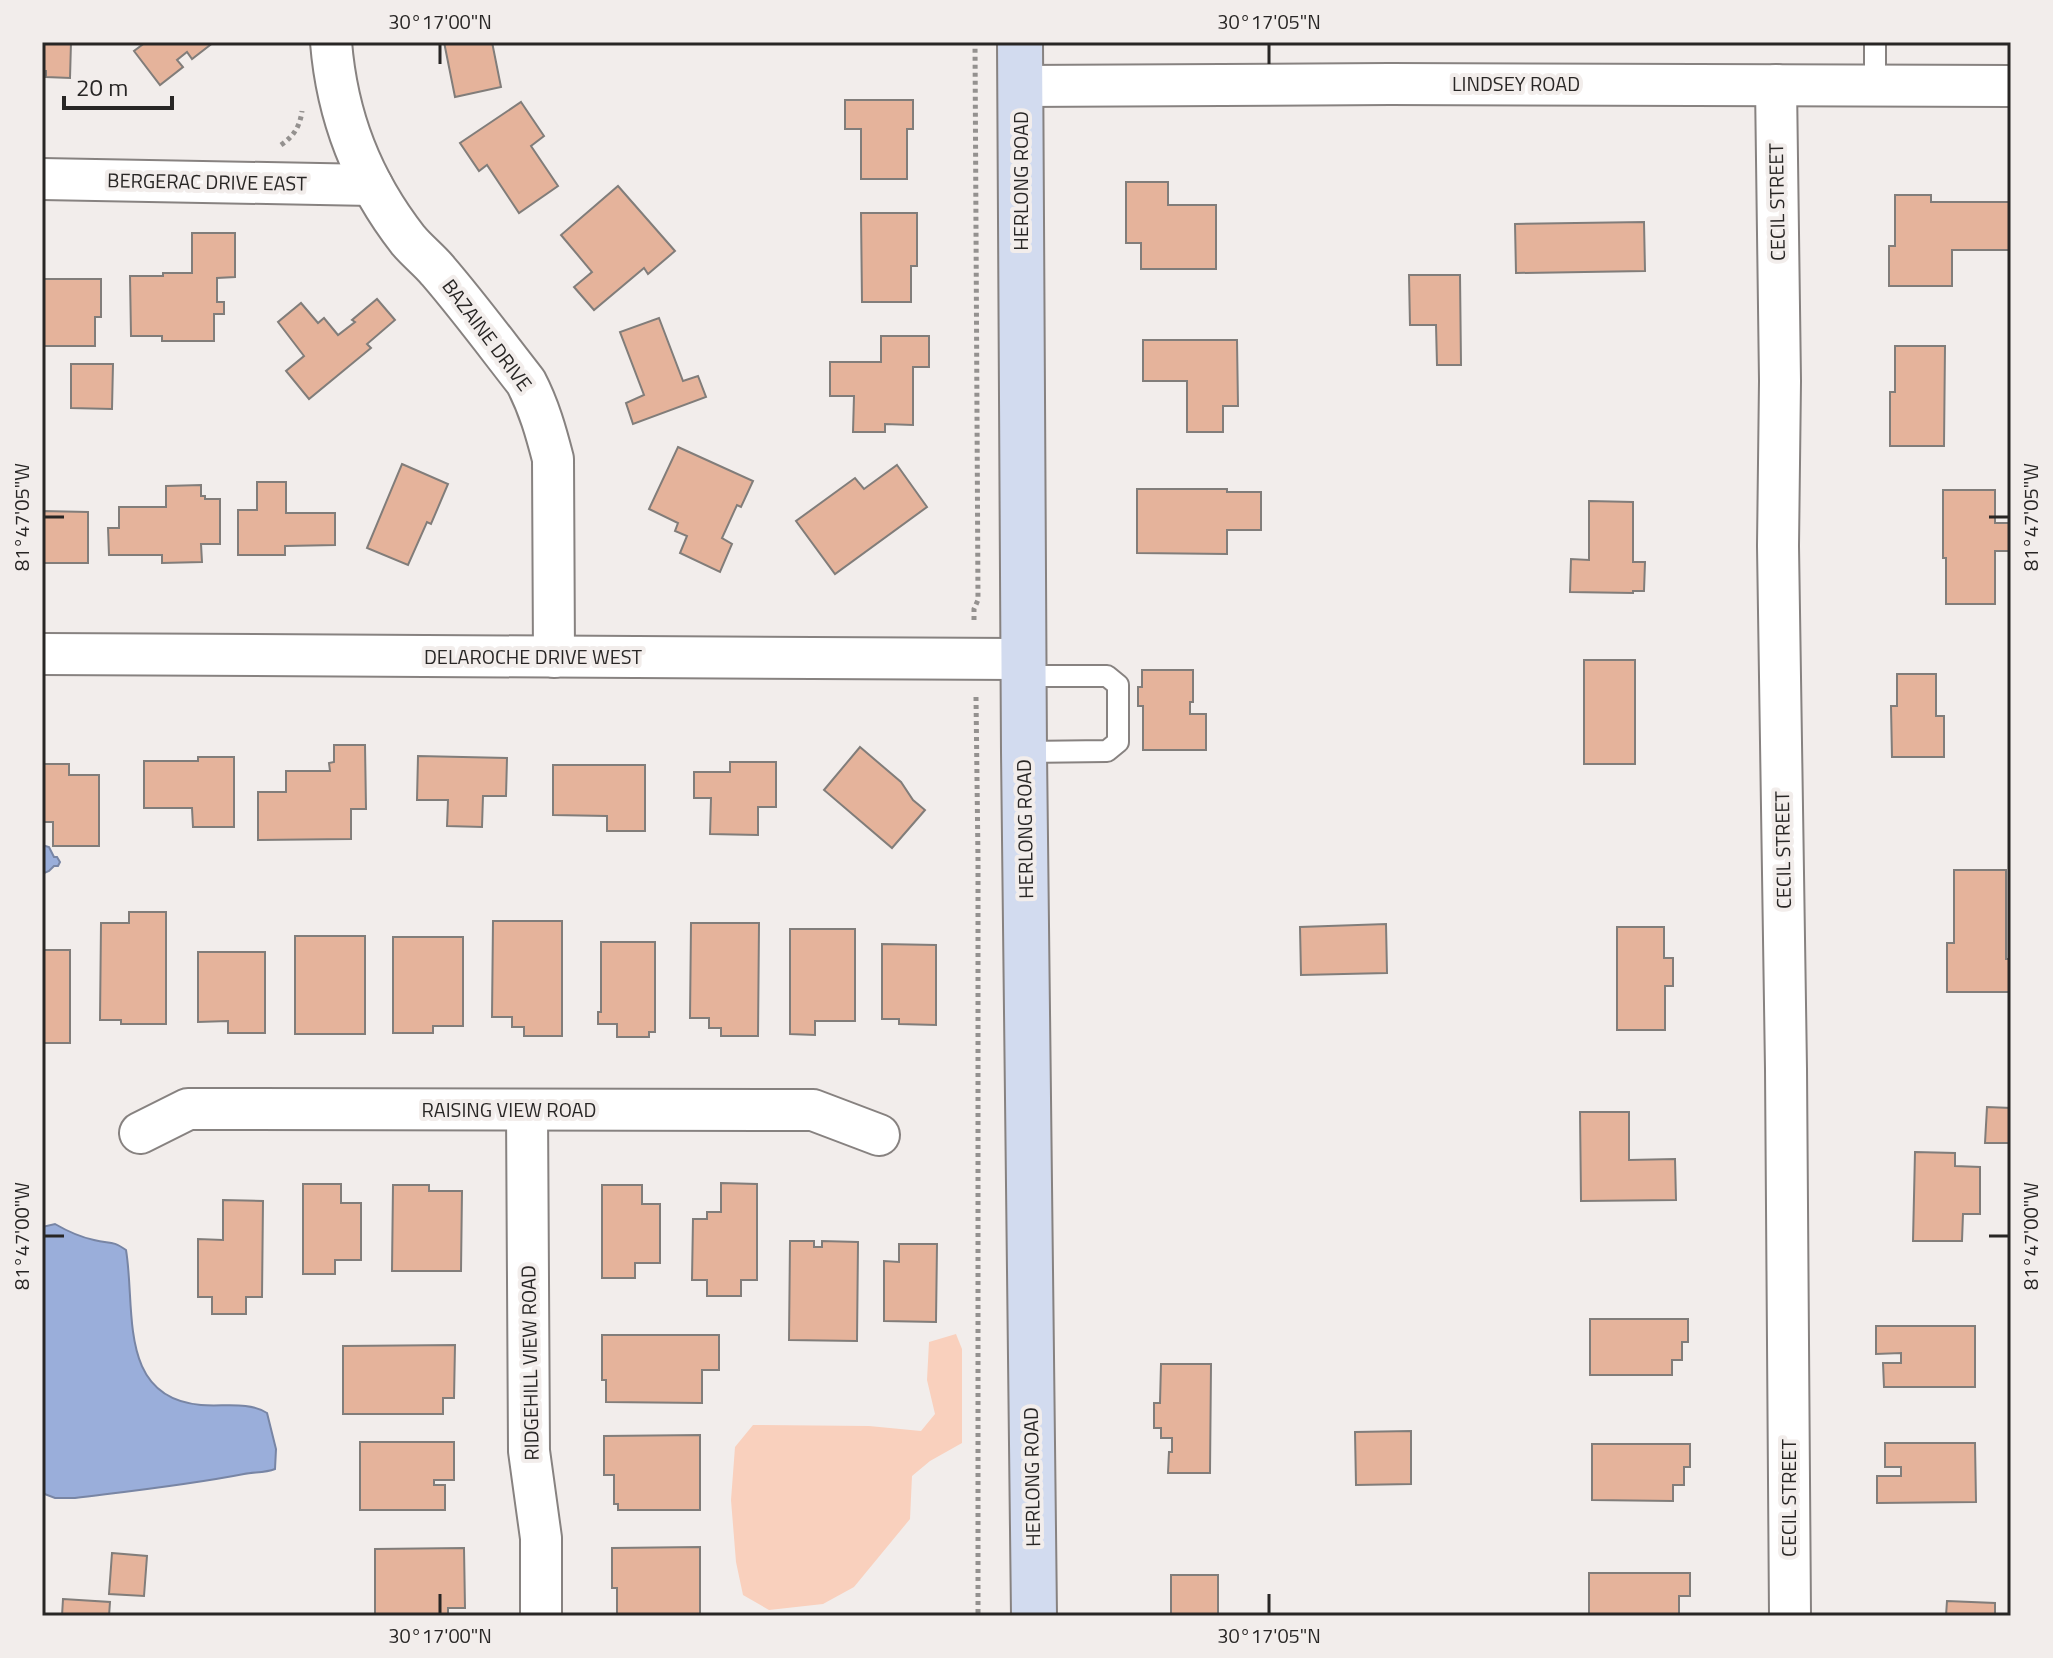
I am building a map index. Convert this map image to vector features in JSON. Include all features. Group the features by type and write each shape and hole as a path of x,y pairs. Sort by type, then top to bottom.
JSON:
{"street":[{"name":"BAZAINE DRIVE","path":"331,42 341,112 372,185 410,243 436,269 526,382 546,430 553,459 554,657"},
{"name":"HERLONG ROAD","path":"1020,42 1034,1616"},
{"name":"CECIL STREET","path":"1776,85 1790,1616"},
{"name":"LINDSEY ROAD","path":"1021,86 2011,86"},
{"name":"BERGERAC DRIVE EAST","path":"42,179 372,185"},
{"name":"DELAROCHE DRIVE WEST","path":"42,654 554,657 1024,667"},
{"name":"RAISING VIEW ROAD","path":"140,1133 188,1109 813,1110 879,1135"},
{"name":"RIDGEHILL VIEW ROAD","path":"527,1110 529,1451 541,1538 541,1616"}],"lane":[{"path":"1875,42 1875,85"},
{"path":"1024,667 1107,676 1118,685 1118,742 1107,751 1024,752"}],"path":[{"path":"974,632 974,609 978,600 975,42"},
{"path":"273,150 287,141 298,128 302,99"},
{"path":"975,685 978,860 978,1616"}],"shaded area":[{"path":"956,1334 962,1349 962,1443 930,1461 912,1476 910,1519 854,1587 823,1604 769,1610 743,1595 736,1562 731,1500 735,1447 753,1425 869,1426 921,1431 935,1414 927,1380 929,1342"}],"water":[{"path":"42,845 49,847 60,862 42,874"},
{"path":"55,1224 94,1240 114,1243 126,1250 136,1347 143,1368 155,1386 174,1399 201,1405 252,1407 267,1413 276,1449 275,1469 75,1498 55,1498 42,1493 42,1227"}],"building":[{"path":"42,42 71,42 70,78 46,77 46,71 42,71"},
{"path":"146,42 214,42 192,59 187,52 177,60 183,67 160,85 134,51"},
{"path":"444,42 492,42 501,87 455,97"},
{"path":"845,100 913,100 913,129 907,129 907,179 861,179 861,129 845,129"},
{"path":"521,102 544,136 531,146 558,186 519,213 487,165 479,171 460,143"},
{"path":"1126,182 1168,182 1168,205 1216,205 1216,269 1141,269 1141,243 1126,243"},
{"path":"618,186 675,251 648,274 644,268 594,310 574,287 592,272 561,235"},
{"path":"1895,195 1931,195 1931,202 2011,202 2011,250 1952,250 1952,286 1889,286 1889,246 1895,246"},
{"path":"861,213 917,213 917,266 911,266 911,302 862,302"},
{"path":"1644,222 1645,271 1516,273 1515,224"},
{"path":"192,233 235,233 235,277 217,278 217,302 224,302 224,314 214,314 214,341 162,341 162,336 131,336 130,276 192,273"},
{"path":"1409,275 1460,275 1461,365 1437,365 1436,325 1410,325"},
{"path":"42,279 101,279 101,317 95,317 95,346 42,346"},
{"path":"377,299 395,320 367,344 371,348 309,399 286,371 304,356 278,322 301,303 318,323 324,318 338,335"},
{"path":"659,318 683,381 698,376 706,397 633,424 626,403 644,395 620,332"},
{"path":"881,336 929,336 929,367 913,367 913,425 885,424 885,432 853,432 854,396 830,396 830,362 881,362"},
{"path":"1143,340 1237,340 1238,406 1223,406 1223,432 1187,432 1187,381 1143,381"},
{"path":"1895,346 1945,346 1944,446 1890,446 1890,392 1895,392"},
{"path":"71,364 113,364 112,409 71,408"},
{"path":"678,447 753,481 741,507 737,505 722,538 732,544 720,572 680,553 687,536 675,531 678,523 649,509"},
{"path":"402,464 448,484 431,524 427,522 408,565 367,548"},
{"path":"897,465 927,507 835,574 796,521 855,478 864,489"},
{"path":"257,482 286,482 286,513 335,513 335,545 285,546 285,555 238,555 238,510 257,510"},
{"path":"201,485 201,496 205,499 220,499 220,544 201,544 202,562 162,563 162,555 109,555 108,528 119,528 119,507 166,507 166,486"},
{"path":"1137,489 1261,492 1261,530 1227,530 1227,554 1137,553"},
{"path":"1943,490 1995,490 1995,523 2011,523 2011,551 1995,551 1995,604 1946,604"},
{"path":"1589,501 1633,502 1633,562 1645,562 1644,591 1570,592 1571,559 1589,560"},
{"path":"42,511 88,512 88,563 42,563"},
{"path":"1584,660 1635,660 1635,764 1584,764"},
{"path":"1142,670 1193,670 1190,714 1206,714 1206,750 1143,750 1143,706 1138,706"},
{"path":"1897,674 1936,674 1936,716 1944,716 1944,757 1892,757 1891,706 1897,706"},
{"path":"334,745 365,745 366,809 351,809 351,839 258,840 258,792 286,792 286,771 330,771 329,763 334,762"},
{"path":"860,747 901,782 913,800 925,810 892,848 824,790"},
{"path":"418,756 507,758 506,796 483,796 482,827 447,826 448,800 417,800"},
{"path":"198,757 234,757 234,827 193,827 192,808 144,808 144,761 198,761"},
{"path":"730,762 776,762 776,807 758,807 758,835 710,834 711,798 694,798 694,772 730,772"},
{"path":"42,764 69,764 69,775 99,775 99,846 53,846 53,822 42,822"},
{"path":"553,765 645,765 645,831 607,831 607,816 553,815"},
{"path":"1954,870 2006,870 2006,959 2011,959 2011,992 1947,992 1947,943 1954,943"},
{"path":"129,912 166,912 166,1024 121,1024 121,1020 100,1020 101,923 129,923"},
{"path":"493,921 562,921 562,1036 524,1036 524,1027 512,1027 512,1017 492,1017"},
{"path":"691,923 759,923 758,1036 721,1036 721,1028 709,1028 709,1018 690,1018"},
{"path":"1386,924 1387,973 1301,975 1300,927"},
{"path":"1617,927 1664,927 1664,958 1673,958 1673,986 1665,986 1665,1030 1617,1030"},
{"path":"790,929 855,929 855,1021 815,1021 815,1035 790,1034"},
{"path":"295,936 365,936 365,1034 295,1034"},
{"path":"393,937 463,937 463,1026 433,1026 433,1033 393,1033"},
{"path":"601,942 655,942 655,1032 649,1032 649,1037 617,1037 617,1024 598,1024 598,1012 601,1012"},
{"path":"882,944 936,945 936,1025 899,1024 899,1019 882,1019"},
{"path":"42,950 70,950 70,1043 42,1043"},
{"path":"198,952 265,952 265,1033 228,1033 228,1021 198,1022"},
{"path":"1987,1107 2011,1108 2011,1143 1985,1143"},
{"path":"1580,1112 1629,1112 1629,1160 1675,1159 1676,1200 1581,1201"},
{"path":"1915,1152 1955,1153 1955,1166 1980,1167 1980,1214 1963,1214 1962,1241 1913,1241"},
{"path":"721,1183 757,1184 757,1280 741,1280 741,1296 707,1296 707,1280 692,1280 693,1219 707,1219 707,1212 721,1212"},
{"path":"303,1184 341,1184 341,1203 361,1203 361,1260 335,1260 335,1274 303,1274"},
{"path":"393,1185 429,1185 429,1191 462,1191 461,1271 392,1271"},
{"path":"602,1185 642,1185 642,1204 660,1204 660,1263 635,1263 635,1278 602,1278"},
{"path":"223,1200 263,1201 262,1297 246,1297 246,1314 212,1314 212,1297 198,1297 198,1239 223,1240"},
{"path":"790,1241 814,1241 814,1247 822,1247 822,1241 858,1242 857,1341 789,1340"},
{"path":"899,1244 937,1244 936,1322 884,1321 884,1261 899,1262"},
{"path":"1590,1319 1688,1319 1688,1342 1682,1342 1682,1360 1672,1360 1672,1375 1590,1375"},
{"path":"1876,1326 1975,1326 1975,1387 1884,1387 1883,1363 1901,1363 1901,1353 1876,1354"},
{"path":"602,1335 719,1335 719,1370 702,1370 702,1403 606,1402 606,1380 602,1380"},
{"path":"455,1345 454,1398 443,1398 443,1414 343,1414 343,1346"},
{"path":"1161,1364 1211,1364 1210,1473 1168,1473 1172,1438 1161,1438 1161,1428 1154,1428 1154,1403 1160,1403"},
{"path":"1411,1431 1411,1484 1356,1485 1355,1432"},
{"path":"700,1435 700,1510 618,1510 618,1504 614,1504 614,1475 604,1475 604,1436"},
{"path":"360,1442 454,1442 454,1480 434,1480 434,1485 445,1485 445,1510 360,1510"},
{"path":"1885,1443 1975,1443 1976,1502 1877,1503 1877,1476 1901,1476 1901,1467 1885,1467"},
{"path":"1592,1444 1690,1444 1690,1467 1684,1467 1684,1485 1673,1485 1673,1501 1592,1500"},
{"path":"700,1547 700,1616 617,1616 617,1588 612,1588 612,1548"},
{"path":"464,1548 465,1608 448,1608 448,1616 375,1616 375,1549"},
{"path":"112,1553 147,1556 144,1596 109,1594"},
{"path":"1589,1573 1690,1573 1690,1596 1679,1596 1679,1614 1670,1616 1589,1616"},
{"path":"1171,1575 1218,1575 1218,1616 1171,1616"},
{"path":"63,1599 110,1602 109,1616 62,1616"},
{"path":"1947,1601 1995,1603 1995,1616 1946,1616"}]}
